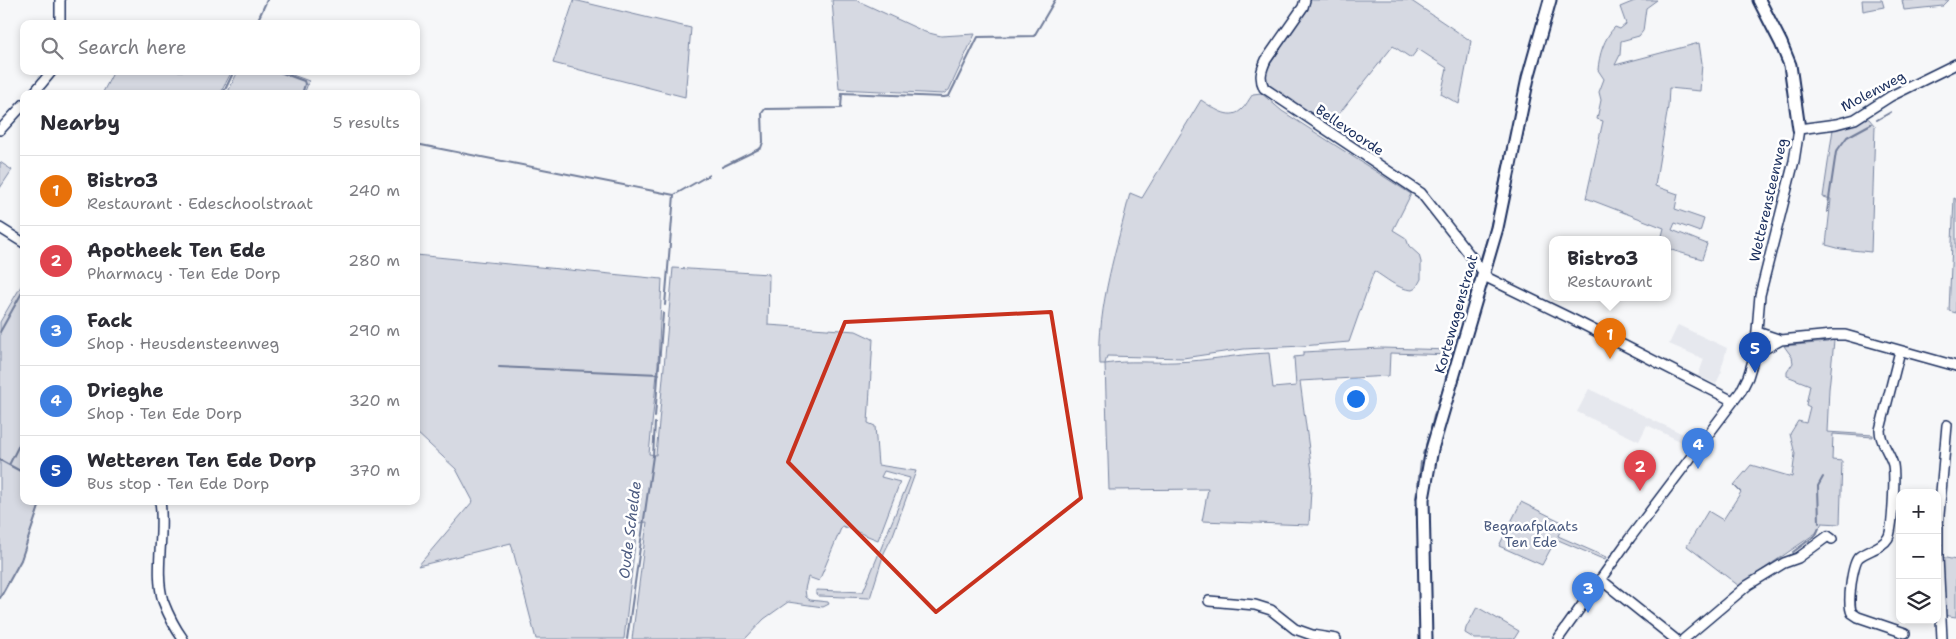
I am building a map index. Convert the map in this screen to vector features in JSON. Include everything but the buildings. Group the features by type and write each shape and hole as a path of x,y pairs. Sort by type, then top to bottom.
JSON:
{"street":[{"path":"60,0 60,20"},
{"name":"Bellevoorde","path":"1305,0 1303,7 1266,60 1260,80 1264,88 1421,193 1488,278 1576,320 1733,401"},
{"name":"Kortewagenstraat","path":"1426,639 1423,517 1425,477 1500,218 1532,60 1550,0"},
{"name":"Wetterensteenweg","path":"1558,639 1600,579 1741,391 1748,377 1755,354 1760,295 1800,129 1789,63 1759,0"},
{"name":"Molenweg","path":"1800,129 1836,124 1855,119 1891,96 1956,64"},
{"path":"35,90 49,75"},
{"path":"0,130 20,108"},
{"path":"0,228 20,240"},
{"path":"1757,332 1781,340"},
{"path":"1755,354 1781,340 1832,334 1845,335 1956,366"},
{"path":"1900,351 1880,430 1880,436 1893,464 1894,475 1889,537 1881,545 1858,558 1853,568 1850,606 1852,613 1858,617 1905,633"},
{"path":"1942,639 1938,526 1947,425"},
{"path":"161,505 160,578 163,600 182,639"},
{"path":"1684,639 1748,585 1784,563 1798,558 1828,536 1832,540"},
{"path":"1600,579 1675,639"},
{"path":"1209,601 1255,605 1271,610 1295,629 1312,635 1336,639"}],"highlighted area":[{"path":"1051,312 1081,498 936,612 788,462 845,322"}],"shaded area":[{"path":"1678,325 1727,348 1722,371 1716,384 1698,376 1704,359 1669,344"},
{"path":"1589,389 1690,437 1684,443 1647,425 1639,441 1577,412"}],"green space":[{"path":"574,0 691,28 685,97 553,63"},
{"path":"832,0 856,0 925,32 941,36 975,34 949,90 943,94 839,89"},
{"path":"1310,0 1410,0 1471,41 1459,104 1441,94 1447,68 1418,49 1411,58 1393,46 1331,124 1327,126 1269,85 1265,76 1267,69 1308,7"},
{"path":"1637,0 1657,0 1646,8 1643,31 1639,36 1621,41 1620,55 1615,65 1699,43 1702,63 1700,91 1669,88 1668,107 1655,186 1678,194 1675,209 1704,219 1700,232 1675,223 1672,230 1707,244 1702,259 1671,250 1671,236 1662,236 1664,228 1586,198 1603,121 1597,119 1601,100 1599,92 1604,79 1598,70 1600,58 1605,41 1611,31 1615,27 1620,29 1626,24 1620,7"},
{"path":"1862,0 1882,0 1884,7 1863,11"},
{"path":"1902,0 1949,0 1943,6 1904,10"},
{"path":"112,75 230,75 222,90 104,90"},
{"path":"236,75 293,75 309,81 306,90 229,90"},
{"path":"1261,93 1282,111 1411,194 1393,230 1406,238 1409,246 1419,255 1421,279 1416,288 1412,290 1397,285 1374,271 1349,342 1244,349 1183,358 1107,356 1105,364 1100,364 1100,342 1105,299 1130,193 1142,198 1201,100 1221,112 1231,114 1243,108 1253,94"},
{"path":"1865,118 1869,119 1875,126 1871,252 1841,249 1826,245 1831,199 1823,197 1833,129"},
{"path":"0,162 12,170 0,188"},
{"path":"1954,198 1956,199 1956,313 1949,311"},
{"path":"420,255 662,279 658,364 649,454 656,455 673,268 769,274 768,325 856,331 873,339 868,423 875,426 878,465 916,471 893,535 884,553 870,598 819,596 816,594 816,590 863,592 910,478 884,471 881,477 900,482 878,540 842,526 819,581 808,577 805,589 806,597 810,600 828,602 829,604 823,607 788,602 764,619 745,639 632,639 647,522 639,523 636,535 624,639 536,639 511,543 418,566 473,501 456,469 420,436"},
{"path":"20,288 20,505 40,505 21,560 0,598 0,322"},
{"path":"1828,339 1834,341 1827,432 1873,435 1873,437 1833,434 1832,460 1842,461 1840,524 1822,523 1816,533 1739,586 1687,546 1708,511 1723,520 1741,492 1734,485 1751,465 1792,477 1795,454 1790,434 1798,421 1806,423 1810,407 1806,405 1810,385 1787,376 1787,372 1793,363 1792,357 1784,346 1828,342"},
{"path":"1381,348 1453,350 1451,355 1390,353 1389,376 1300,381 1312,472 1309,525 1202,521 1208,489 1109,490 1105,364 1187,361 1269,353 1273,388 1296,386 1294,357 1303,356 1303,352"},
{"name":"Begraafplaats Ten Ede","path":"1521,502 1564,523 1558,536 1606,557 1605,560 1556,539 1542,565 1499,546"},
{"path":"1941,557 1956,560 1956,617 1943,615"},
{"path":"1477,607 1519,631 1514,639 1475,639 1465,633"}],"waterway":[{"path":"258,20 267,0"},
{"name":"Oude Schelde","path":"722,167 761,148 763,142 762,113 765,109 841,108 842,93 949,96 978,37 1034,36 1055,0"},
{"path":"225,90 232,75"},
{"path":"288,75 304,81 303,90"},
{"path":"1877,120 1891,112"},
{"path":"1827,212 1836,152 1847,137 1871,124"},
{"path":"420,145 674,195"},
{"path":"1496,200 1506,152"},
{"name":"Oude Schelde","path":"665,305 674,195 709,175"},
{"path":"1489,234 1495,206"},
{"path":"1481,258 1487,239"},
{"path":"1471,263 1476,272 1474,283"},
{"path":"1468,303 1472,289"},
{"path":"0,332 20,296"},
{"name":"Oude Schelde","path":"655,417 663,313"},
{"path":"1819,341 1825,340"},
{"path":"1792,344 1807,342"},
{"path":"1446,377 1449,366"},
{"path":"499,367 659,374"},
{"path":"1438,403 1440,396"},
{"path":"1431,428 1435,412"},
{"name":"Oude Schelde","path":"627,639 653,456 655,423"},
{"path":"1426,445 1429,435"},
{"path":"9,465 20,443"},
{"path":"0,460 20,471"},
{"path":"1418,485 1421,462"},
{"path":"1819,523 1818,486 1823,477"},
{"path":"1416,498 1417,492"},
{"path":"0,598 21,560 40,505"},
{"path":"1416,505 1416,515"},
{"path":"1793,552 1816,535 1819,528"}],"place":[{"name":"Bistro3","path":"1610,359"},
{"name":"Wetteren Ten Ede Dorp","path":"1755,373"},
{"name":"Drieghe","path":"1698,469"},
{"name":"Apotheek Ten Ede","path":"1640,491"},
{"name":"Fack","path":"1588,613"}]}
